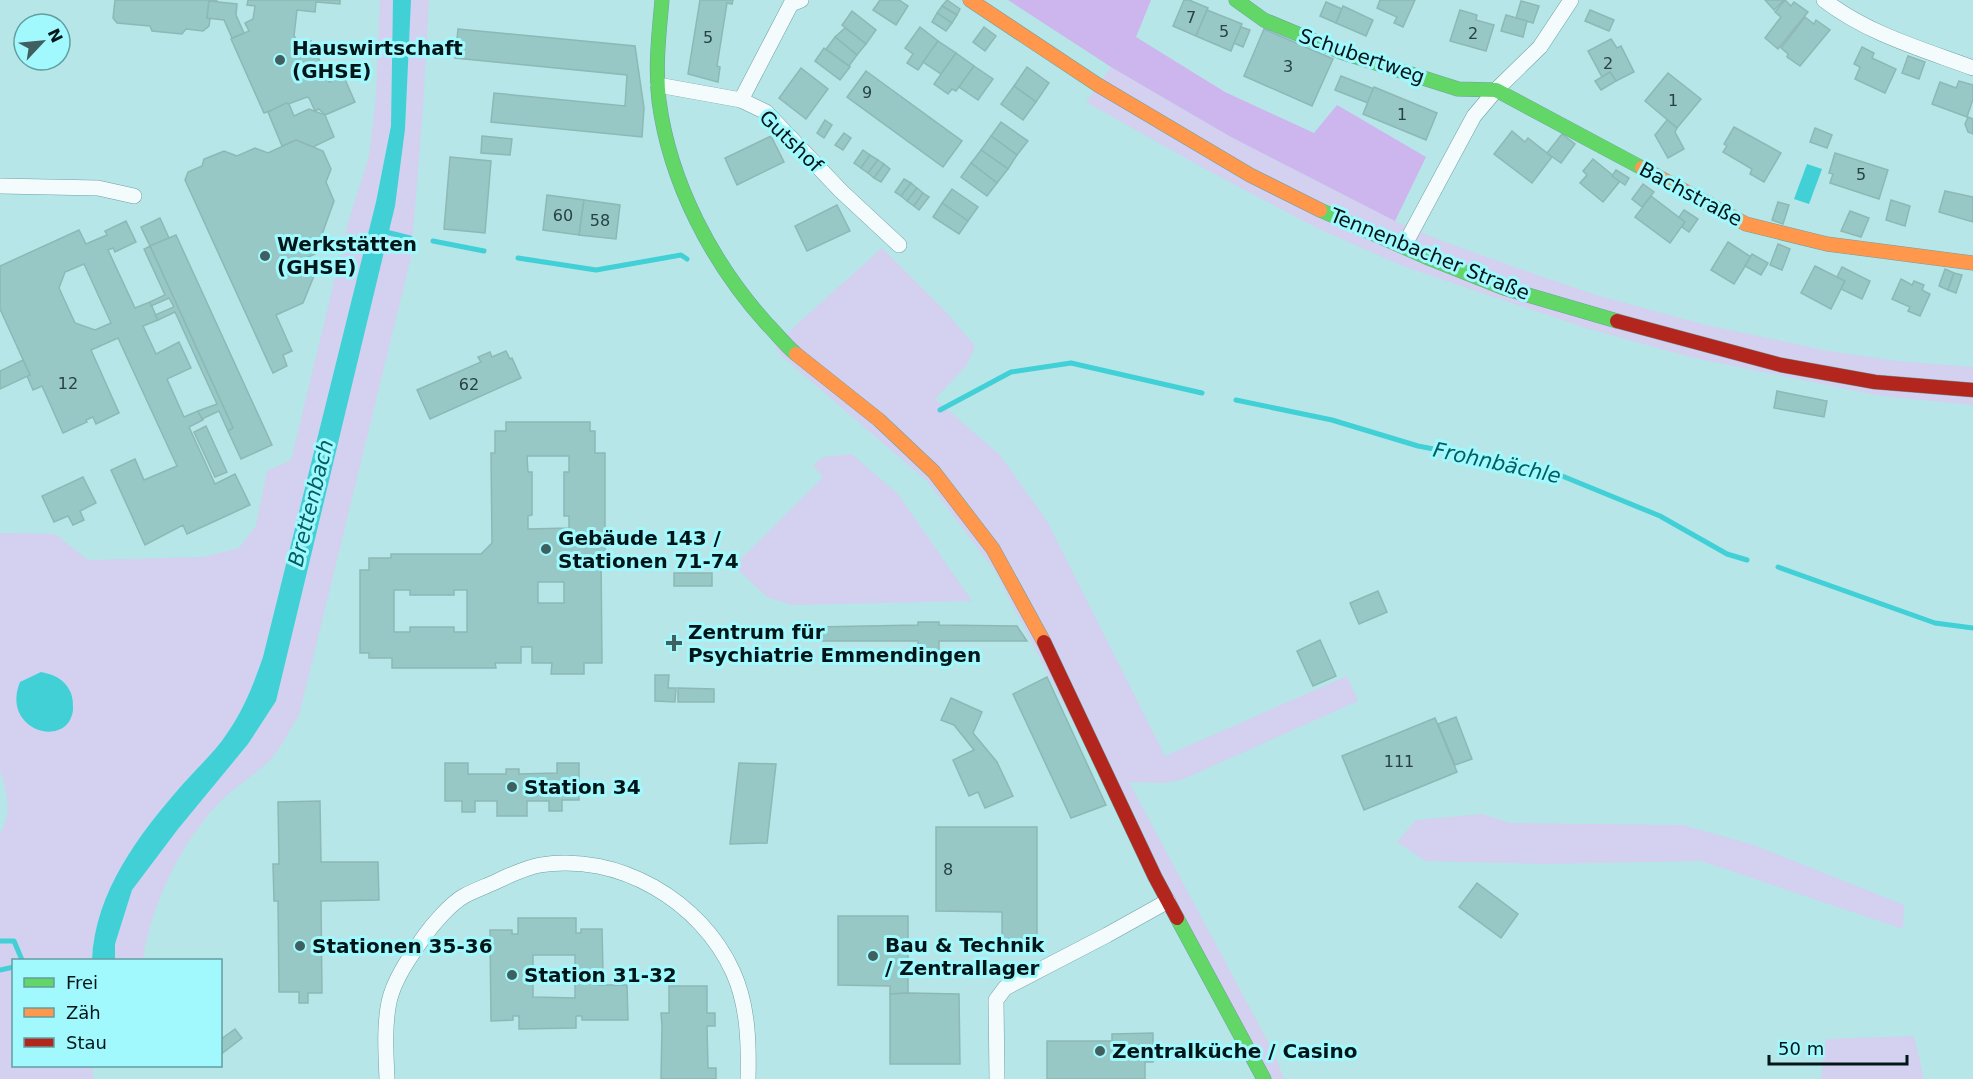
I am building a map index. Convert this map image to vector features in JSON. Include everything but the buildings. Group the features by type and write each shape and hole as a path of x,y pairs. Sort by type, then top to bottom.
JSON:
{"street":[{"path":"662,0 657,58 658,85 669,149 689,207 741,294 790,350 879,420 934,472 993,549 1048,650 1168,901 1264,1079"},
{"path":"741,100 791,4 801,0"},
{"name":"Tennenbacher Straße","path":"970,0 1098,86 1250,175 1307,204 1503,288 1690,342 1781,364 1875,382 1973,390"},
{"name":"Schubertweg","path":"1236,0 1264,20 1341,52 1458,89 1496,90"},
{"path":"1404,246 1474,116 1496,90 1540,47 1571,0"},
{"path":"1824,0 1849,18 1883,35 1973,68"},
{"name":"Gutshof","path":"658,85 741,100 766,112 841,191 899,245"},
{"name":"Bachstraße","path":"1496,90 1746,224 1827,244 1973,262"},
{"path":"0,186 98,188 134,196"},
{"path":"387,1079 386,1042 389,1000 406,962 431,927 462,897 517,872 538,866 563,863 619,871 657,888 708,931 734,973 747,1018 748,1079"},
{"path":"997,1079 996,1000 1005,988 1168,901"}],"shaded area":[{"path":"380,0 393,0 391,126 376,202 260,667 244,705 223,739 151,823 122,865 101,911 92,959 12,959 12,1067 93,1067 93,1079 0,1079 0,834 8,810 8,802 0,770 0,533 55,534 88,560 204,557 239,548 256,526 267,471 291,460 349,220 369,156 376,97"},
{"path":"411,0 429,0 411,257 299,715 273,756 223,799 194,833 161,895 153,917 143,959 115,959 115,944 132,890 178,829 248,744 276,701 360,348 405,129"},
{"path":"1008,0 1151,0 1136,37 1225,92 1314,133 1337,105 1426,157 1395,221 1231,137 1111,67"},
{"path":"1111,67 1231,137 1395,221 1442,241 1596,295 1702,324 1823,350 1896,361 1973,367 1973,405 1881,396 1694,358 1586,328 1405,267 1317,228 1086,102"},
{"path":"882,248 946,312 975,346 967,365 935,399 1000,455 1047,521 1165,756 1347,676 1358,701 1181,780 1164,783 1129,782 1274,1053 1284,1079 1256,1079 995,571 927,481 775,348 796,325"},
{"path":"852,454 898,494 972,601 792,605 767,597 734,566 823,477 813,465 823,457"},
{"path":"1482,814 1510,823 1682,825 1751,844 1904,905 1903,929 1701,861 1543,864 1425,861 1397,842 1416,820"},
{"path":"1914,1036 1924,1079 1821,1079 1826,1039"}],"water":[{"name":"Brettenbach","path":"393,0 411,0 405,129 395,206 276,701 248,744 178,829 132,890 115,944 115,959 92,959 101,911 122,865 151,823 228,732 248,696 263,657 376,202 391,126"},
{"path":"1807,164 1822,169 1809,204 1794,199"},
{"path":"41,672 61,680 68,687 73,701 73,710 68,722 60,729 49,732 27,723 19,713 16,699 20,682"}],"waterway":[{"name":"Frohnbächle","path":"382,231 410,238"},
{"name":"Frohnbächle","path":"433,241 484,251"},
{"name":"Frohnbächle","path":"518,258 596,270 681,255 687,259"},
{"name":"Frohnbächle","path":"940,410 1011,372 1071,363 1202,393"},
{"name":"Frohnbächle","path":"1236,400 1332,420 1418,446 1550,471 1660,516 1727,554 1747,560"},
{"name":"Frohnbächle","path":"1778,567 1935,623 1973,628"},
{"path":"0,941 14,941 22,959"},
{"path":"0,970 12,967"}],"traffic: fast":[{"path":"662,0 657,63 659,101 673,162 684,192 696,220 728,275 767,324 796,354"},
{"path":"1236,0 1264,20 1341,52 1458,89 1496,90 1642,168"},
{"path":"1320,210 1426,257 1504,288 1617,321"},
{"path":"1177,918 1264,1079"}],"traffic: slow":[{"path":"970,0 1098,85 1250,175 1320,210"},
{"path":"1642,168 1746,224 1827,244 1973,263"},
{"path":"796,354 879,420 934,472 993,549 1044,642"}],"traffic: jam":[{"path":"1617,321 1781,365 1875,382 1973,390"},
{"path":"1044,642 1155,877 1177,918"}],"place":[{"name":"Hauswirtschaft (GHSE)","path":"280,60"},
{"name":"Werkstätten (GHSE)","path":"265,256"},
{"name":"Gebäude 143 / Stationen 71-74","path":"546,549"},
{"name":"Zentrum für Psychiatrie Emmendingen","path":"674,643"},
{"name":"Station 34","path":"512,787"},
{"name":"Stationen 35-36","path":"300,946"},
{"name":"Bau & Technik / Zentrallager","path":"873,956"},
{"name":"Station 31-32","path":"512,975"},
{"name":"Zentralküche / Casino","path":"1100,1051"}]}
